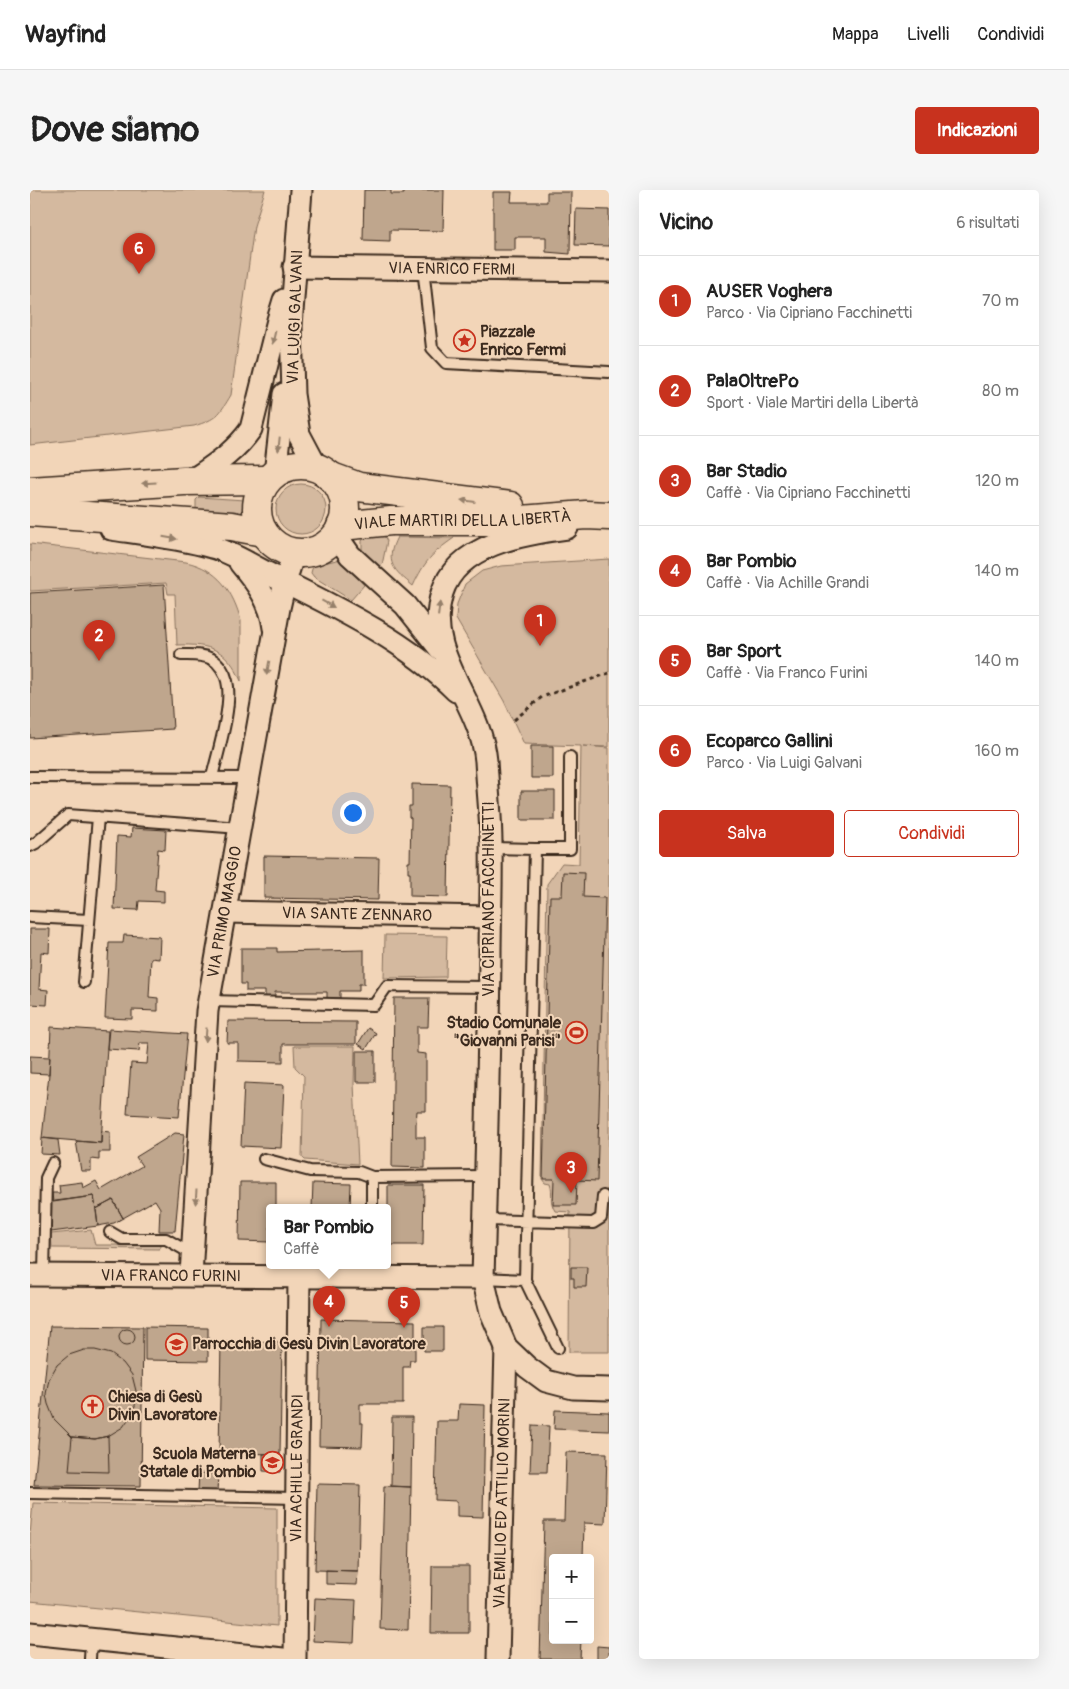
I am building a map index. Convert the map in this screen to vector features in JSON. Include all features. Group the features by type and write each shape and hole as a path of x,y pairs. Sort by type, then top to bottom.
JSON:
{"main road":[{"name":"VIALE MARTIRI DELLA LIBERTÀ","path":"32,505 192,481 271,477 288,467 303,466 323,472 358,487 601,518"},
{"name":"VIALE MARTIRI DELLA LIBERTÀ","path":"294,553 318,550 328,544 339,531 344,513 344,499 338,487 323,472"},
{"path":"271,477 260,492 257,505 258,519 263,532 272,542 282,549 294,553"},
{"path":"32,505 232,526 263,532"},
{"name":"VIALE MARTIRI DELLA LIBERTÀ","path":"339,531 392,521 508,521 601,518"}],"street":[{"name":"VIA LUIGI GALVANI","path":"301,190 291,326 293,394 298,434 323,472"},
{"name":"VIA ENRICO FERMI","path":"294,270 423,268 609,271"},
{"path":"192,481 225,458 251,429 278,320 294,270"},
{"path":"271,477 291,326"},
{"name":"VIA CIPRIANO FACCHINETTI","path":"32,505 86,525 177,539 214,547 325,602 406,649 438,673 468,704"},
{"name":"VIA CIPRIANO FACCHINETTI","path":"483,1278 490,987 490,818 485,750 477,725 444,653 440,638 438,608 442,592 455,569 473,554 506,540 601,518"},
{"name":"VIA CIPRIANO FACCHINETTI","path":"339,531 350,556 405,605 444,653"},
{"name":"VIA PRIMO MAGGIO","path":"191,1276 209,1001 274,634 285,582 294,553"},
{"path":"237,559 258,584 272,617 274,634"},
{"name":"VIA SANTE ZENNARO","path":"225,912 490,916"},
{"name":"VIA FRANCO FURINI","path":"34,1278 191,1276 483,1278"},
{"name":"VIA ACHILLE GRANDI","path":"295,1659 298,1276"},
{"path":"483,1278 491,1312 506,1347 546,1381 573,1388 609,1389"},
{"name":"VIA EMILIO ED ATTILIO MORINI","path":"498,1659 506,1347"},
{"path":"30,1633 91,1650 283,1659"}],"lane":[{"path":"423,268 432,348 446,363 609,372"},
{"path":"181,654 200,655 212,659 222,667 227,680 226,714 212,777"},
{"path":"490,848 570,848 570,756"},
{"path":"30,777 249,778"},
{"path":"30,846 68,815 240,828"},
{"path":"84,982 98,818"},
{"path":"535,849 525,1280 558,1348"},
{"path":"30,917 89,920"},
{"path":"209,1001 374,1005 387,986 490,987"},
{"path":"264,1159 310,1171 359,1172 372,1177 486,1176"},
{"path":"34,1278 46,1178 53,1163"},
{"path":"372,1177 372,1204"},
{"path":"485,1220 593,1223 601,1218 603,1196"},
{"path":"110,1232 122,1239 166,1239 192,1254"},
{"path":"483,1278 525,1280"},
{"path":"30,1493 296,1498"}],"path":[{"path":"514,720 542,697 609,673"}],"shaded area":[{"path":"30,190 265,190 254,226 231,395 217,415 208,421 194,426 30,445"},
{"path":"301,484 311,486 319,491 324,499 326,509 324,519 319,527 311,532 301,534 291,532 283,527 278,519 276,509 278,499 283,491 291,486"},
{"path":"199,497 244,500 245,517 196,512 196,500"},
{"path":"366,536 384,536 387,541 382,565 375,567 362,550 362,541"},
{"path":"397,537 454,538 429,559 413,586 396,570 391,560 391,553"},
{"path":"30,544 186,562 207,570 229,591 238,610 241,621 241,681 236,670 224,655 199,646 177,645 175,594 168,594 166,583 30,591"},
{"path":"341,559 364,585 351,600 314,577 311,573 315,565"},
{"path":"609,559 609,747 583,746 609,748 609,1352 569,1352 570,1212 555,1211 550,1184 545,1183 542,1179 547,884 562,863 579,864 581,746 524,744 504,701 456,619 457,604 465,584 482,571 501,566"},
{"path":"385,935 447,936 446,977 384,978"},
{"path":"294,1046 355,1046 354,1084 358,1164 305,1160 302,1157 304,1076 295,1067"},
{"path":"91,1230 95,1245 162,1245 159,1249 52,1248 51,1234"},
{"path":"33,1503 277,1508 277,1626 30,1601 30,1535"}],"building":[{"path":"364,190 391,190 391,194 404,194 404,190 444,190 443,231 390,230 390,241 363,240"},
{"path":"493,192 512,192 511,202 547,202 547,192 571,192 570,254 546,252 546,237 515,237 515,250 493,250"},
{"path":"576,209 609,210 609,246 575,245"},
{"path":"164,585 173,729 30,738 30,593"},
{"path":"531,746 553,746 553,778 531,778"},
{"path":"412,784 450,785 448,897 410,896 408,862 410,862 411,818 409,817 409,806 412,806"},
{"path":"521,791 555,791 555,820 521,820"},
{"path":"132,828 166,830 165,850 158,849 155,890 164,891 164,902 139,901 138,910 114,909 117,836 131,837"},
{"path":"264,856 379,858 378,900 264,898"},
{"path":"563,872 584,873 583,897 605,898 597,1181 577,1180 576,1205 553,1205 554,1179 543,1179 550,896 562,896"},
{"path":"30,929 50,929 49,953 41,952 39,989 48,990 47,1005 30,1004"},
{"path":"124,935 160,937 159,959 151,958 149,997 158,998 158,1011 132,1010 132,1019 105,1018 109,943 123,943"},
{"path":"241,948 277,948 277,952 364,950 364,984 359,984 359,991 340,991 340,998 327,998 327,992 275,992 275,997 265,997 265,991 246,991 246,984 241,984"},
{"path":"394,998 429,998 428,1027 417,1027 417,1053 426,1054 426,1111 417,1111 416,1124 416,1137 425,1137 425,1168 392,1167"},
{"path":"228,1021 356,1022 356,1044 283,1044 283,1062 238,1061 238,1043 227,1043"},
{"path":"51,1027 108,1031 101,1143 42,1138 49,1074"},
{"path":"368,1028 376,1033 366,1049 358,1044"},
{"path":"109,1029 187,1034 179,1117 127,1114 131,1063 147,1064 149,1043 140,1043 139,1051 107,1049"},
{"path":"356,1051 375,1051 375,1082 356,1082"},
{"path":"30,1056 50,1057 49,1074 30,1073"},
{"path":"244,1083 284,1085 281,1148 241,1146"},
{"path":"101,1131 110,1132 110,1152 99,1152 99,1160 91,1159 91,1171 81,1171 76,1141 101,1143"},
{"path":"175,1133 184,1134 175,1231 159,1231 160,1208 155,1200 123,1218 113,1200 96,1209 94,1196 53,1202 52,1193 60,1193 59,1185 82,1182 83,1188 96,1181 101,1190 142,1166 136,1157"},
{"path":"42,1138 58,1140 60,1155 41,1154"},
{"path":"240,1182 276,1182 276,1204 266,1204 266,1242 239,1241"},
{"path":"313,1183 351,1184 350,1204 312,1204"},
{"path":"388,1185 424,1185 423,1245 391,1245 391,1204 388,1204"},
{"path":"94,1196 98,1226 51,1232 48,1202"},
{"path":"113,1200 123,1218 114,1223 98,1226 96,1209"},
{"path":"571,1267 587,1267 586,1287 574,1287 574,1278 571,1278"},
{"path":"321,1319 415,1321 415,1360 410,1360 409,1367 403,1367 403,1404 360,1404 360,1423 363,1423 362,1447 319,1446"},
{"name":"Chiesa di Gesù Divin Lavoratore","path":"50,1326 143,1327 141,1486 34,1485"},
{"name":"Parrocchia di Gesù Divin Lavoratore","path":"145,1327 208,1328 208,1361 145,1360"},
{"path":"424,1327 443,1327 443,1351 424,1351"},
{"path":"124,1329 130,1329 135,1334 133,1343 124,1345 119,1340 119,1334"},
{"path":"221,1341 282,1342 280,1454 219,1453"},
{"path":"84,1350 95,1350 111,1354 123,1363 132,1375 136,1391 135,1406 123,1427 108,1436 95,1439 72,1437 54,1419 46,1394 49,1379 57,1365 69,1355"},
{"path":"459,1404 485,1405 483,1517 457,1516 457,1501 435,1500 437,1421 458,1421"},
{"path":"555,1410 609,1412 609,1431 554,1429"},
{"path":"392,1417 412,1417 411,1487 391,1486"},
{"path":"532,1425 549,1426 547,1472 530,1472"},
{"path":"108,1436 109,1472 69,1471 72,1437 95,1439"},
{"path":"566,1452 607,1453 605,1524 584,1523 583,1554 549,1554 549,1644 581,1644 580,1659 540,1659 544,1521 564,1521"},
{"name":"Scuola Materna Statale di Pombio","path":"263,1454 280,1454 280,1472 263,1471"},
{"path":"199,1473 218,1474 217,1492 198,1491"},
{"path":"317,1484 360,1485 358,1571 315,1570"},
{"path":"384,1486 411,1487 408,1630 380,1629"},
{"path":"432,1566 469,1566 469,1633 431,1633"},
{"path":"326,1570 358,1571 357,1585 326,1584"},
{"path":"315,1598 356,1600 354,1643 313,1641"},
{"path":"597,1646 609,1647 609,1659 597,1659"}],"place":[{"name":"Ecoparco Gallini","path":"139,274"},
{"name":"Piazzale Enrico Fermi","path":"464,341"},
{"name":"AUSER Voghera","path":"540,646"},
{"name":"PalaOltrePo","path":"99,661"},
{"name":"Stadio Comunale \"Giovanni Parisi\"","path":"577,1032"},
{"name":"Bar Stadio","path":"571,1193"},
{"name":"Bar Pombio","path":"329,1327"},
{"name":"Bar Sport","path":"404,1328"},
{"name":"Parrocchia di Gesù Divin Lavoratore","path":"176,1344"},
{"name":"Chiesa di Gesù Divin Lavoratore","path":"92,1406"},
{"name":"Scuola Materna Statale di Pombio","path":"272,1463"}]}
